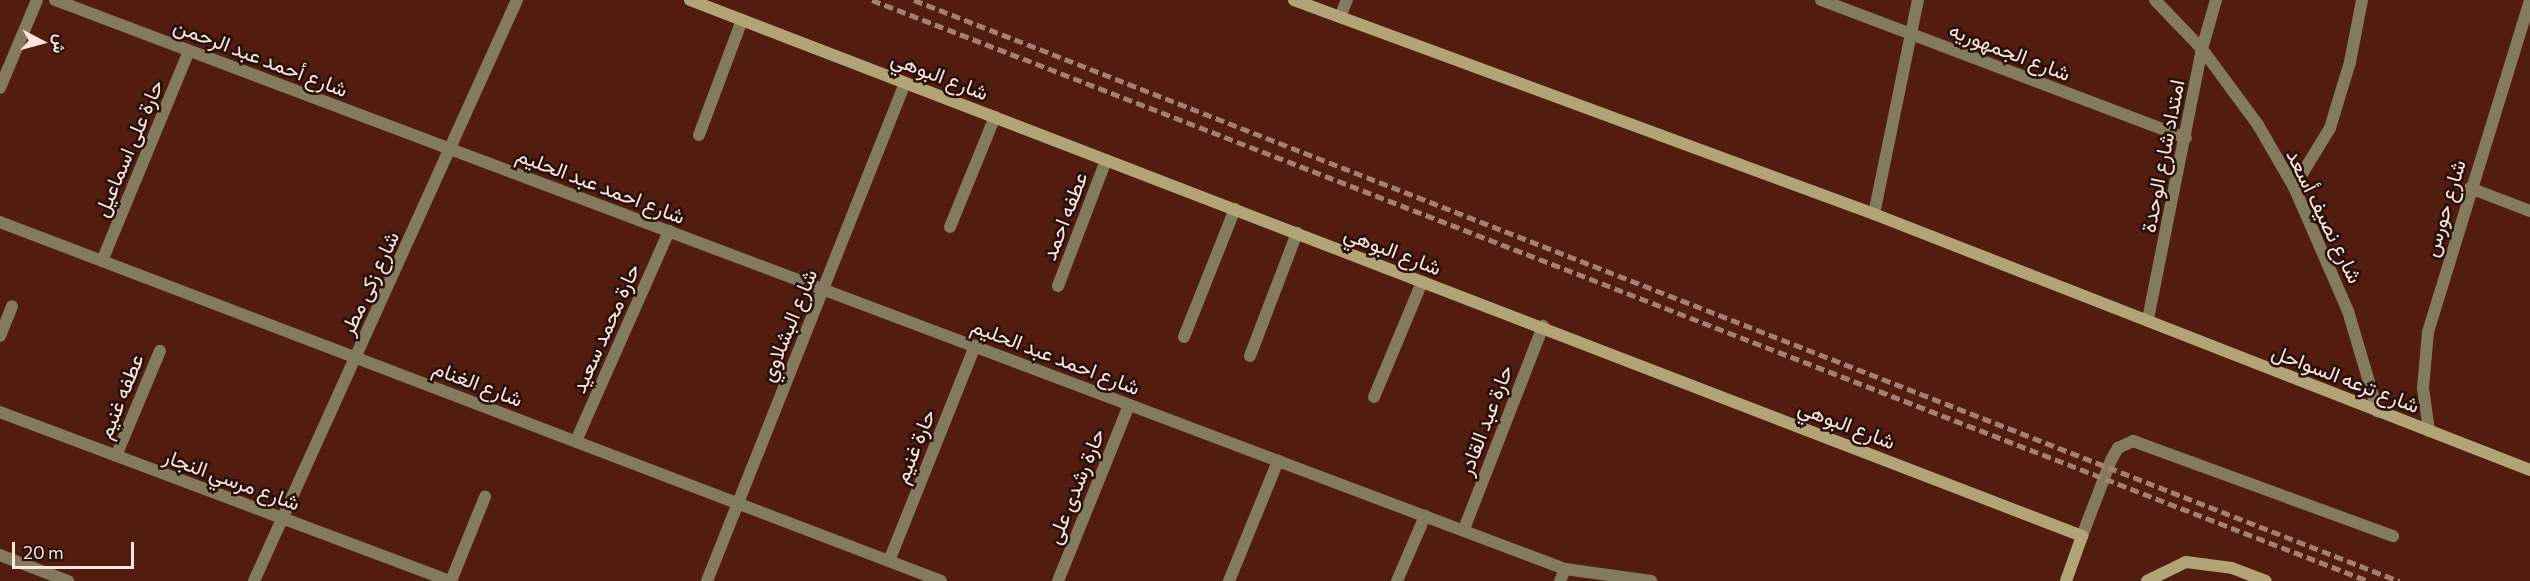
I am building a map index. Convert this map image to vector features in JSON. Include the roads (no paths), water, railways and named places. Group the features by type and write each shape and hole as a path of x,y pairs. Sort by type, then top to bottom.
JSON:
{"street":[{"path":"0,88 37,0"},
{"name":"شارع أحمد عبد الرحمن","path":"55,0 452,150"},
{"name":"شارع زكى مطر","path":"254,581 452,150 517,0"},
{"name":"شارع البوهي","path":"690,0 1422,282 1543,326 2082,536"},
{"path":"1294,0 1874,214 2148,319"},
{"path":"1340,17 1347,0"},
{"name":"شارع الجمهوريه","path":"1821,0 2186,138"},
{"path":"1874,214 1918,0"},
{"name":"شارع نصيف أسعد","path":"2155,0 2202,49 2258,126 2294,187 2348,310 2378,412"},
{"name":"امتداد شارع الوحدة","path":"2148,319 2202,49 2216,0"},
{"path":"2294,187 2330,128 2350,62 2362,0"},
{"name":"شارع حورس","path":"2429,431 2423,387 2428,332 2470,188 2530,1"},
{"path":"699,135 742,20"},
{"name":"حارة على اسماعيل","path":"102,261 189,51"},
{"name":"شارع البشلاوي","path":"707,581 905,83"},
{"path":"950,227 995,117"},
{"name":"شارع احمد عبد الحليم","path":"452,150 1464,529 1562,575 1651,581"},
{"name":"عطفه احمد","path":"1058,286 1106,160"},
{"path":"2470,188 2530,211"},
{"path":"1184,338 1235,209"},
{"name":"شارع الغنام","path":"0,222 941,581"},
{"name":"حارة محمد سعيد","path":"576,441 669,231"},
{"path":"1250,356 1297,234"},
{"path":"1374,397 1422,282"},
{"path":"0,336 12,306"},
{"name":"شارع ترعه السواحل","path":"2148,319 2378,412 2530,470"},
{"name":"حارة عبد القادر","path":"1464,529 1543,326"},
{"name":"حارة غنيم","path":"889,561 975,346"},
{"name":"عطفه غنيم","path":"117,456 160,351"},
{"name":"حارة رشدى على","path":"1058,581 1129,405"},
{"name":"شارع مرسي النجار","path":"0,412 451,581"},
{"path":"2066,581 2111,460 2118,448 2133,441 2393,537"},
{"path":"1229,581 1278,461"},
{"path":"451,581 485,498"},
{"path":"1397,581 1425,516"},
{"path":"0,555 68,581"},
{"path":"2147,581 2186,562 2232,568 2266,581"}],"railway":[{"path":"872,0 2368,581"},
{"path":"914,0 2399,581"}]}
